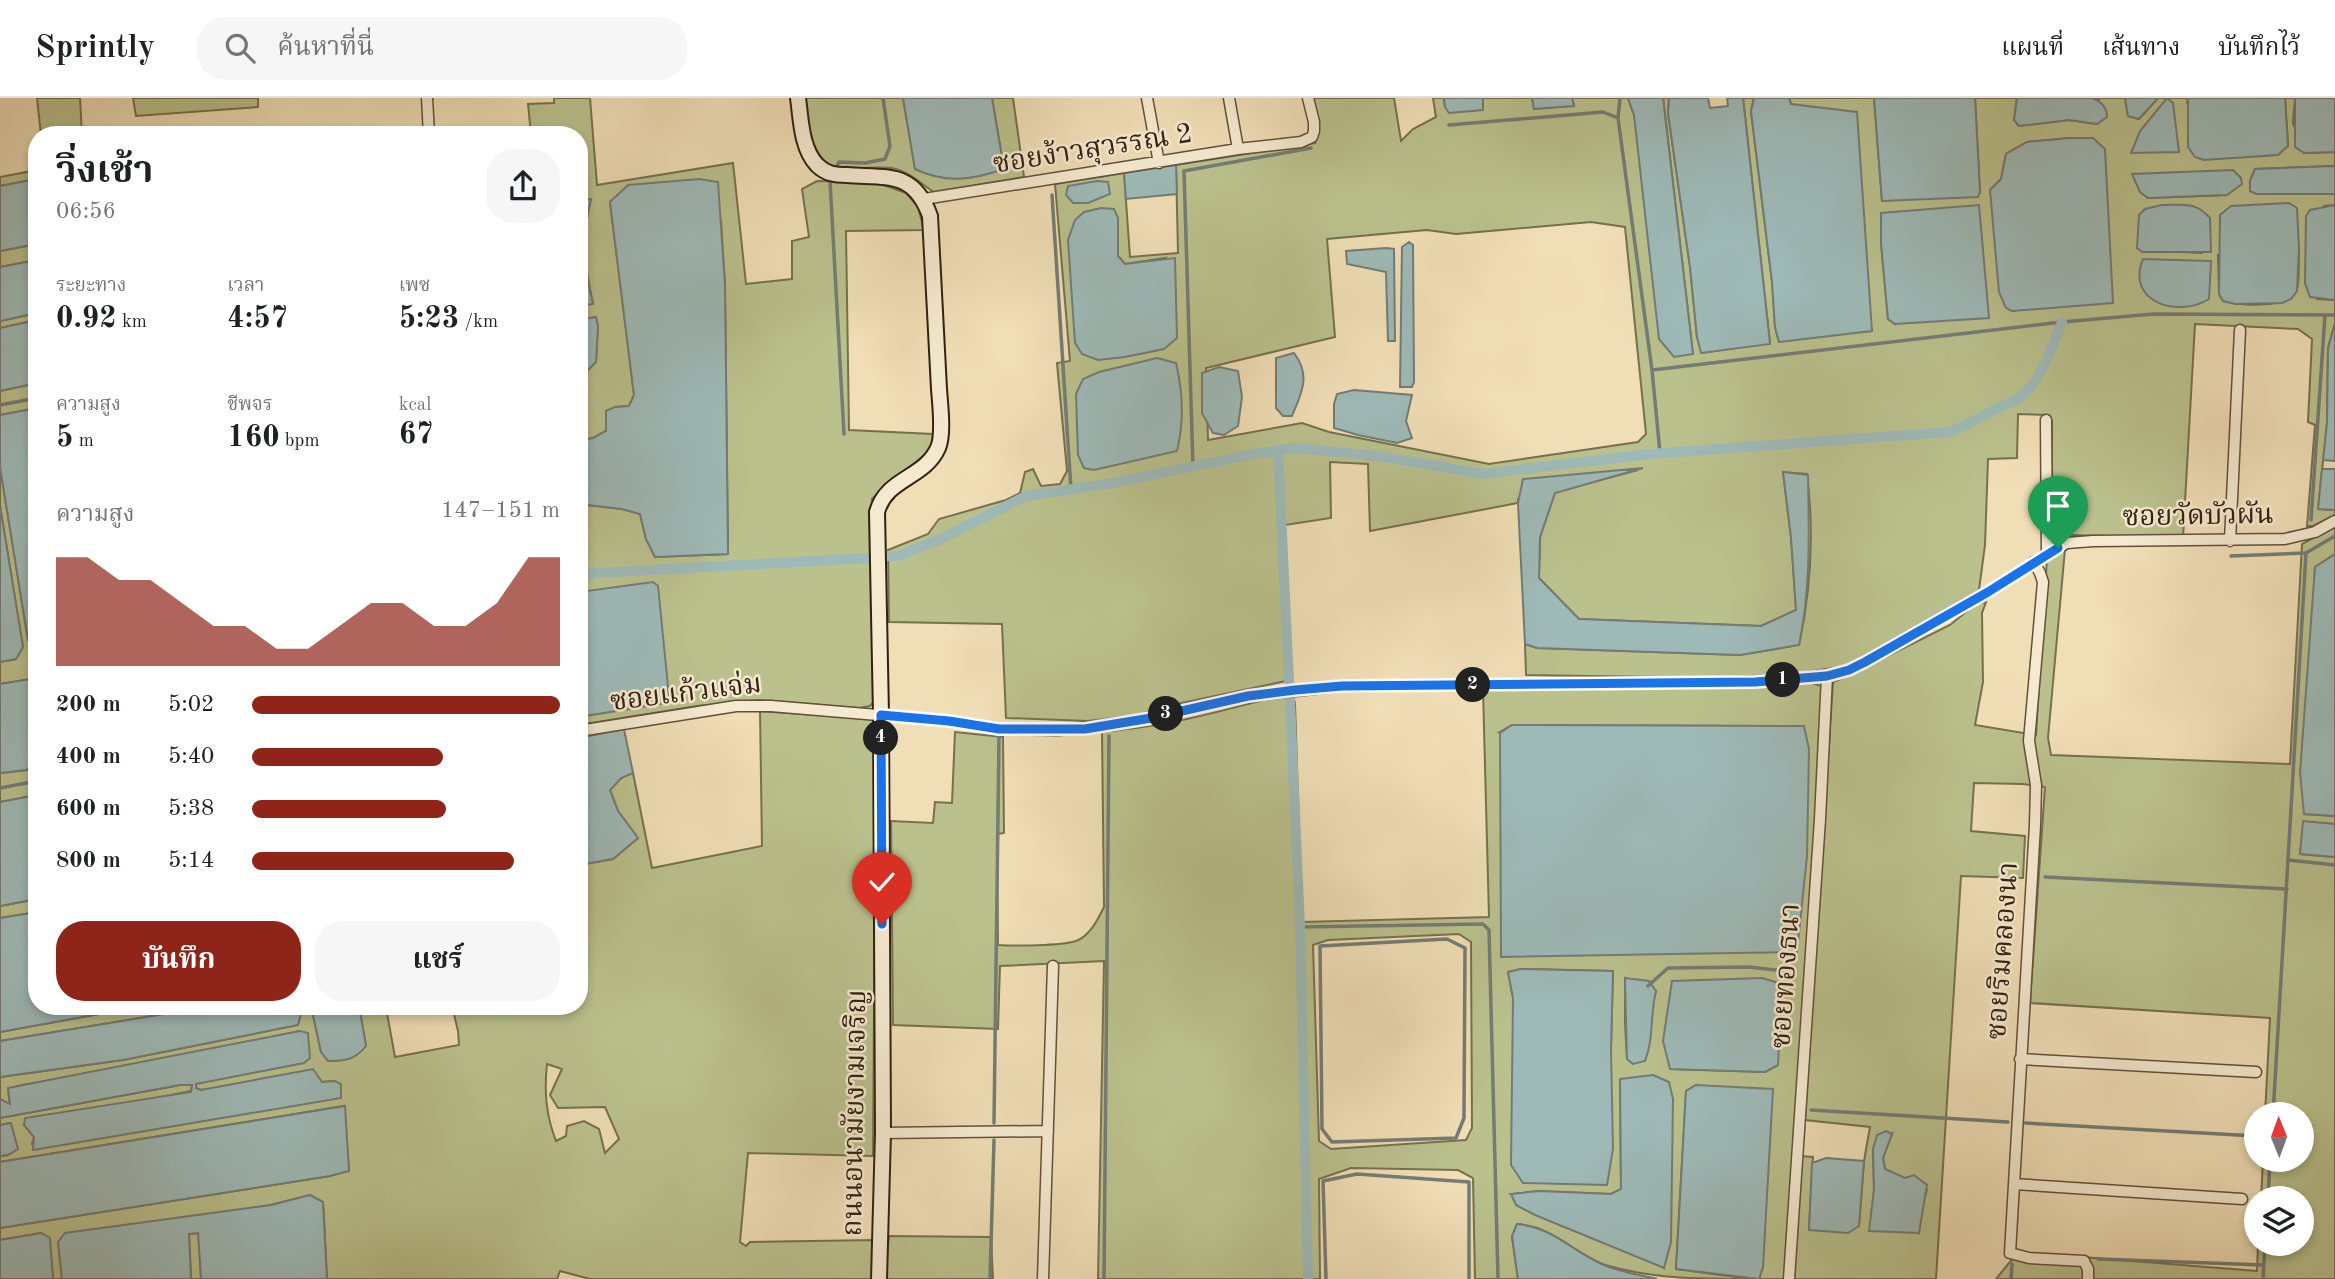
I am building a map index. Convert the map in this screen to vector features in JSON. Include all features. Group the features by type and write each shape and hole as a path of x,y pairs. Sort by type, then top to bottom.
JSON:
{"street":[{"path":"427,98 429,126"},
{"path":"798,98 803,134 816,164 831,174 891,178 911,184 924,199"},
{"path":"1147,98 1159,163"},
{"path":"1229,98 1238,149"},
{"name":"ซอยง้าวสุวรรณ 2","path":"924,199 1238,149 1301,142 1311,137 1314,131 1308,98"},
{"name":"ถนนอนามัยงามเจริญ","path":"879,1279 883,1133 877,512 889,489 918,471 933,457 940,445 930,216 924,199"},
{"path":"2230,541 2240,330"},
{"path":"2046,420 2047,555"},
{"name":"ซอยวัดบัวผัน","path":"881,715 999,729 1071,729 1115,725 1248,696 1342,686 1755,682 1827,676 1865,662 1988,592 2067,543 2268,540 2302,536 2335,521"},
{"name":"ซอยริมคลองนา","path":"2034,562 2043,582 2029,741 2036,785 2010,1253 2029,1258 2084,1261 2088,1269 2088,1279"},
{"name":"ซอยทองธนา","path":"1789,1279 1827,676"},
{"name":"ซอยแก้วแจ่ม","path":"588,730 736,706 771,706 881,715"},
{"path":"1043,1279 1053,966"},
{"path":"2020,1059 2256,1072"},
{"path":"883,1133 1048,1131"},
{"path":"2014,1184 2242,1199"}],"green space":[{"path":"37,98 80,98 82,126 40,126"},
{"path":"133,98 258,98 258,107 136,116"},
{"path":"554,98 590,98 597,185 733,163 746,284 792,279 792,241 809,237 802,189 817,181 878,183 906,193 918,207 924,230 846,231 849,430 933,434 932,448 872,499 875,700 870,706 859,708 759,700 697,706 588,724 588,505 640,514 646,539 655,557 728,554 725,286 721,220 610,202 634,395 629,406 615,407 606,431 588,439 588,370 596,362 598,327 596,317 588,318 588,304 593,303 588,280 588,215 591,199 588,199 588,126 530,126 528,104 554,103"},
{"path":"804,98 903,98 915,169 1004,169 992,98 1013,98 1024,177 934,192 897,169 842,168 832,165 816,150 806,117"},
{"path":"1312,98 1394,98 1401,141 1413,129 1436,117 1433,98 1444,98 1445,107 1483,110 1483,98 1532,98 1534,109 1574,105 1572,98 1628,98 1693,354 1663,98 1669,98 1668,113 1697,337 1702,353 1770,343 1743,98 1754,98 1751,111 1775,327 1779,342 1872,330 1789,98 1874,98 1882,201 1980,192 1975,98 2017,98 2014,120 2019,126 2069,120 2097,124 2099,100 2091,98 2125,98 2128,116 2139,119 2158,98 2167,98 2188,98 2187,103 2288,145 2285,98 2295,98 2293,123 2304,153 2335,152 2335,166 2255,169 2250,181 2250,191 2257,194 2335,194 2335,205 2324,206 2317,299 2335,300 2335,323 2328,348 2327,423 2318,509 2335,510 2335,515 2313,526 2307,526 2315,425 2308,422 2312,339 2298,329 2195,324 2183,538 2070,535 2056,539 2052,527 2052,421 2049,415 2018,414 2017,458 1988,459 1985,545 1979,590 1846,666 1723,678 1526,675 1525,644 1537,648 1740,655 1799,645 1810,560 1807,474 1783,472 1796,610 1761,626 1579,619 1539,578 1540,537 1555,492 1638,470 1518,499 1518,503 1370,531 1368,464 1330,462 1331,518 1278,526 1286,681 1137,715 1088,721 1006,718 1002,624 889,622 888,550 928,534 939,519 1006,500 1020,493 1025,472 1033,469 1041,486 1060,484 1067,471 1057,363 1070,361 1055,184 1124,173 1130,257 1178,253 1176,165 1315,143 1319,130","holes":["2167,98 2179,152 2159,151","2093,138 2017,310 2012,311 1990,190 2001,179 2006,154 2027,142","2167,173 2227,195 2148,198","2210,218 2202,253 2182,252","1118,219 1118,256 1125,264 1165,258 1075,343","1591,222 1625,227 1646,434 1638,442 1489,464 1329,432 1302,423 1208,440 1206,368 1335,337 1327,239 1427,230 1456,234","1881,243 1895,324 1888,319","2299,249 2297,289 2293,296 2275,303 2240,304 2223,301 2219,294 2218,255"]},
{"path":"28,172 28,181 0,186 0,177"},
{"path":"28,246 28,262 0,267 0,251"},
{"path":"28,315 28,322 0,328 0,321"},
{"path":"28,385 28,410 0,415 0,391"},
{"path":"0,467 28,640 28,679 0,684 0,662 16,659 23,647 0,506"},
{"path":"2335,526 2335,554 2315,567 2304,814 2335,816 2335,824 2304,822 2300,854 2335,857 2335,1279 1996,1279 2018,1252 2257,1271 2258,1256 2314,1256 2314,1186 2262,1186 2262,1172 2314,1172 2314,1102 2266,1102 2270,1018 2030,1003 2045,787 1974,783 1971,831 2025,836 2023,878 1961,876 1936,1279 1794,1279 1802,1156 1813,1157 1809,1230 1859,1226 1864,1161 1870,1127 1805,1120 1833,682 1950,625 1976,604 1986,602 1982,613 1983,682 1975,725 2036,735 2047,558 2065,549 2048,738 2051,755 2290,764 2302,544","holes":["1892,1134 1883,1158 1885,1169 1927,1190 1921,1209 1919,1233 1874,1189 1873,1149"]},
{"path":"1809,682 1821,686 1823,692 1819,785 1785,1279 1759,1279 1763,1267 1696,1085 1686,1091 1676,1269 1751,1279 1677,1277 1623,1270 1594,1260 1542,1230 1517,1224 1512,1237 1518,1279 1475,1279 1473,1178 1458,1170 1351,1168 1319,1179 1320,1279 1098,1279 1104,961 1000,966 998,1029 893,1025 891,821 933,823 935,802 952,803 955,732 1003,737 1004,833 997,834 998,945 1049,945 1076,941 1089,931 1104,907 1102,731 1168,723 1276,697 1293,697 1302,922 1489,917 1483,690","holes":["1512,725 1803,726 1500,732","1459,934 1471,942 1472,1128 1466,1140 1331,1149 1319,1141 1313,945 1328,940","1521,969 1613,971 1611,1049 1513,998 1508,972","1625,978 1656,991 1653,1004 1627,1059 1625,1023","1778,1065 1765,1072 1670,1069","1620,1079 1664,1268 1511,1194 1539,1191 1611,1194 1621,1189"]},
{"path":"760,711 876,719 873,1156 748,1153 740,1242 746,1246 750,1242 874,1240 872,1279 590,1279 560,1271 557,1279 327,1279 323,1202 310,1195 271,1205 58,1242 62,1279 53,1279 49,1238 41,1233 0,1240 0,1228 330,1176 349,1170 344,1106 0,1162 0,1156 8,1155 11,1123 0,1125 0,1118 192,1085 191,1091 24,1125 34,1137 32,1144 335,1081 201,1090 196,1088 195,1084 300,1031 18,1086 8,1089 10,1105 0,1099 0,1077 123,1060 298,1025 301,1015 313,1015 321,1052 366,1046 361,1015 387,1015 395,1057 459,1045 454,1015 588,1015 588,863 613,859 638,838 618,811 610,790 621,778 633,773 652,868 762,846","holes":["547,1064 562,1069 550,1095 558,1108 605,1107 619,1139 605,1153 599,1129 584,1121 567,1126 566,1136 556,1141 547,1103"]},
{"path":"28,770 28,797 0,802 0,773"},
{"path":"28,901 28,913 0,918 0,906"},
{"path":"94,1015 158,1015 0,1041 0,1032"},
{"path":"199,1233 201,1279 191,1279 189,1234"},
{"path":"889,1236 991,1237 993,1279 885,1279"}],"water":[{"path":"903,98 992,98 1004,169 959,179 937,177 915,169"},
{"path":"1444,98 1483,98 1483,110 1449,113"},
{"path":"1532,98 1572,98 1574,106 1534,109"},
{"path":"1628,98 1663,98 1693,354 1674,357 1659,339 1634,115"},
{"path":"1669,98 1708,98 1710,108 1728,106 1727,98 1743,98 1770,344 1701,353 1668,113"},
{"path":"1754,98 1789,98 1791,104 1857,112 1872,331 1779,342 1775,327 1751,111"},
{"path":"1874,98 1975,98 1980,192 1978,197 1882,201"},
{"path":"2017,98 2091,98 2103,105 2107,117 2097,124 2069,120 2019,126 2014,120"},
{"path":"2125,98 2158,98 2139,119 2128,116"},
{"path":"2167,98 2173,103 2179,152 2131,153 2140,131"},
{"path":"2188,98 2285,98 2288,146 2278,155 2204,160 2195,157 2188,147"},
{"path":"2295,98 2335,98 2335,152 2304,153 2295,147"},
{"path":"2093,138 2105,149 2113,303 2012,311 2006,308 1999,292 1990,190 2001,179 2006,154 2027,142"},
{"path":"1176,165 1177,194 1126,199 1124,173"},
{"path":"2335,166 2335,194 2257,194 2250,191 2250,181 2255,169"},
{"path":"2233,170 2241,178 2242,184 2227,195 2148,198 2140,192 2132,174"},
{"path":"699,179 718,182 725,286 728,554 655,557 646,539 640,514 588,505 588,439 606,431 606,411 629,406 634,395 610,202 628,185"},
{"path":"28,181 28,246 0,251 0,186"},
{"path":"1108,182 1110,194 1088,203 1073,203 1066,195 1068,186"},
{"path":"2289,203 2297,208 2297,291 2291,299 2282,303 2235,304 2223,301 2219,294 2220,215 2231,206"},
{"path":"1979,205 1989,318 1895,324 1888,319 1881,213"},
{"path":"2162,205 2194,206 2210,218 2211,252 2142,252 2137,248 2139,215 2145,209"},
{"path":"2335,205 2335,300 2310,297 2305,283 2306,216 2310,210"},
{"path":"1101,208 1114,209 1118,218 1118,256 1125,264 1175,258 1177,338 1164,349 1098,360 1082,354 1075,343 1068,240 1075,220 1084,212"},
{"path":"1409,242 1413,245 1414,382 1412,387 1400,387 1402,247"},
{"path":"1394,249 1395,341 1388,341 1386,272 1347,264 1346,251"},
{"path":"2143,259 2211,261 2209,299 2197,305 2183,307 2158,303 2148,296 2142,286 2139,274"},
{"path":"28,262 28,315 0,321 0,267"},
{"path":"588,282 593,304 588,305"},
{"path":"596,317 598,327 596,362 588,370 588,318"},
{"path":"28,322 28,385 0,391 0,328"},
{"path":"2335,323 2335,461 2323,460 2327,423 2328,348"},
{"path":"1294,353 1302,369 1303,384 1292,416 1283,416 1276,408 1276,358"},
{"path":"1157,358 1176,363 1182,407 1177,451 1094,470 1084,468 1078,455 1076,394 1083,379 1099,372"},
{"path":"1219,367 1238,371 1242,397 1238,426 1224,435 1213,433 1202,413 1202,373"},
{"path":"1354,390 1412,395 1406,421 1412,438 1397,443 1334,428 1334,404 1337,394"},
{"path":"28,410 28,640 0,467 0,415"},
{"path":"1643,468 1555,493 1540,537 1539,578 1579,619 1761,626 1796,610 1783,472 1808,475 1807,581 1799,645 1740,655 1537,648 1525,644 1518,503 1523,479"},
{"path":"2322,469 2335,469 2335,510 2318,509"},
{"path":"0,506 23,647 16,659 0,662"},
{"path":"2335,554 2335,816 2304,814 2300,773 2315,567"},
{"path":"653,582 658,586 669,697 666,703 588,716 588,591"},
{"path":"28,679 26,770 0,773 0,684"},
{"path":"1512,725 1804,726 1809,749 1807,856 1797,952 1501,957 1500,733"},
{"path":"624,729 633,773 621,778 610,790 618,811 638,838 613,859 588,863 588,736"},
{"path":"28,797 28,901 0,906 0,802"},
{"path":"2303,821 2335,824 2335,857 2300,854"},
{"path":"28,913 28,1015 94,1015 0,1032 0,918"},
{"path":"1521,969 1613,971 1613,1149 1607,1185 1523,1183 1511,1165 1513,998 1508,972"},
{"path":"1625,978 1649,981 1656,991 1648,1053 1645,1061 1633,1064 1627,1059"},
{"path":"1762,978 1782,984 1778,1065 1765,1072 1670,1069 1663,1041 1672,981"},
{"path":"158,1015 301,1015 298,1025 123,1060 0,1077 0,1041"},
{"path":"313,1015 361,1015 366,1046 358,1054 349,1059 328,1061 321,1052"},
{"path":"300,1031 308,1033 310,1058 304,1063 196,1084 196,1088 201,1090 313,1069 322,1082 335,1081 341,1084 341,1098 33,1150 34,1137 24,1125 25,1118 191,1092 192,1085 0,1118 0,1099 10,1104 8,1088"},
{"path":"1653,1075 1669,1082 1673,1099 1671,1242 1664,1268 1535,1215 1516,1205 1511,1194 1539,1191 1611,1194 1621,1189 1620,1079"},
{"path":"1696,1085 1773,1089 1763,1267 1759,1279 1676,1269 1686,1091"},
{"path":"345,1106 349,1171 0,1228 0,1162"},
{"path":"11,1123 18,1149 0,1156 0,1125"},
{"path":"1886,1131 1892,1134 1883,1158 1885,1169 1905,1178 1914,1175 1927,1185 1919,1233 1869,1231 1874,1189 1873,1149 1877,1135"},
{"path":"1826,1158 1864,1161 1859,1226 1848,1233 1809,1230 1812,1163"},
{"path":"310,1195 323,1202 327,1279 201,1279 198,1233 189,1234 191,1279 62,1279 58,1242 65,1233 271,1205"},
{"path":"1517,1224 1541,1230 1610,1267 1657,1279 1518,1279 1512,1236"},
{"path":"41,1233 50,1238 53,1279 0,1279 0,1240"}],"waterway":[{"path":"837,166 839,162 865,163 885,159 890,146 883,98"},
{"path":"1618,118 1620,98"},
{"path":"1449,125 1603,112 1618,118 1652,370 1660,453"},
{"path":"1193,467 1184,171 1311,148"},
{"path":"830,181 844,434"},
{"path":"1052,195 1071,489"},
{"path":"1652,370 2062,322 2153,314 2335,315"},
{"path":"2311,520 2325,315"},
{"path":"887,556 897,556 938,540 1026,496 1113,483 1295,448 1377,456 1483,474 1649,454 1950,432 2023,395 2041,370 2062,322"},
{"path":"0,405 28,400"},
{"path":"1278,451 1289,681"},
{"path":"2231,556 2306,553 2335,536"},
{"path":"2274,1102 2306,553"},
{"path":"588,574 869,558"},
{"path":"1290,700 1300,927 1308,1279"},
{"path":"1104,1279 1109,736"},
{"path":"994,1123 999,737"},
{"path":"0,788 28,783"},
{"path":"2288,860 2335,865"},
{"path":"2045,877 2287,889"},
{"path":"1300,927 1483,924 1489,930 1498,1279"},
{"path":"1447,939 1465,948 1464,1118 1456,1138 1332,1142 1322,1129 1320,946 1447,939"},
{"path":"1648,986 1668,968 1749,967 1793,972"},
{"path":"1811,1110 2008,1122"},
{"path":"2025,1123 2244,1135"},
{"path":"990,1279 994,1140"},
{"path":"2269,1172 2269,1186"},
{"path":"1326,1279 1323,1181 1357,1174 1469,1182 1469,1279"},
{"path":"2263,1279 2264,1256"},
{"path":"2098,1259 2264,1265"},
{"path":"2011,1279 2012,1264"}],"route":[{"path":"882,924 881,715 999,729 1085,729 1271,692 1342,686 1755,682 1827,676 1849,670 1947,617 2058,548"}]}
